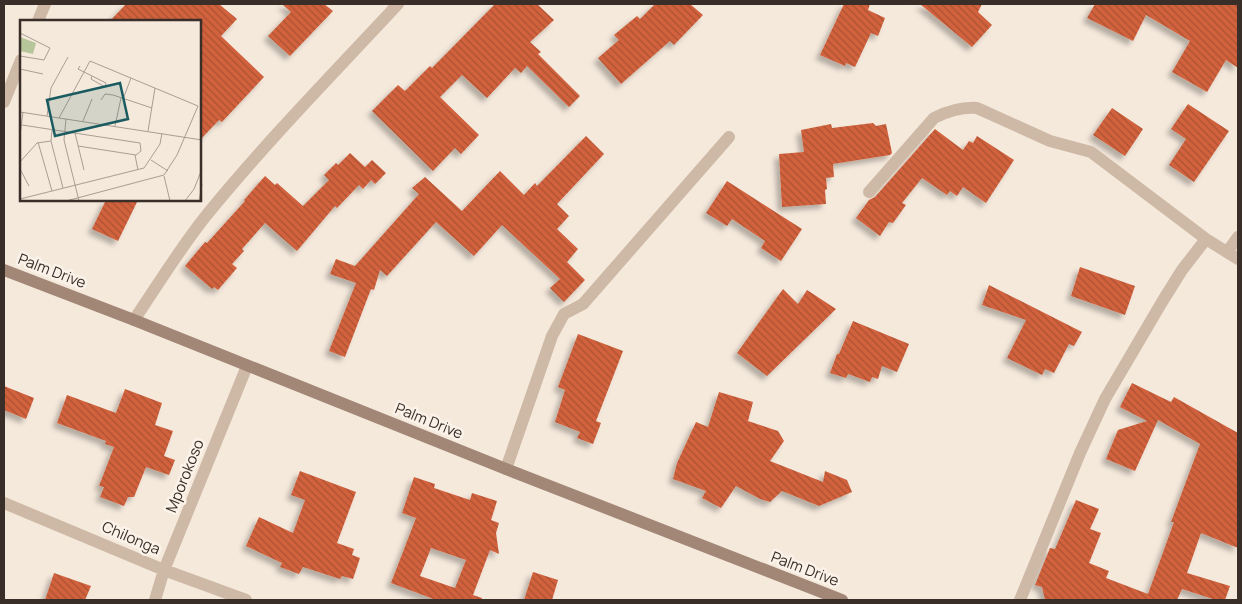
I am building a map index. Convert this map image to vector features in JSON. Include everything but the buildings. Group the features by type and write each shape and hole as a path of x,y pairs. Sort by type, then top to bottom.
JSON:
{"street":[{"path":"38,20 45,4"},
{"path":"134,320 204,219 249,165 398,4"},
{"path":"4,102 20,62"},
{"path":"869,192 934,118 949,111 966,107 977,108 1050,141 1091,152 1206,239 1233,255 1238,237"},
{"path":"506,469 552,336 564,314 583,304 729,136"},
{"path":"1020,600 1080,453 1105,399 1182,270 1206,239"},
{"name":"Palm Drive","path":"4,270 842,600"},
{"name":"Mporokoso","path":"155,600 164,570 247,366"},
{"name":"Chilonga","path":"4,503 164,570 246,600"}]}
